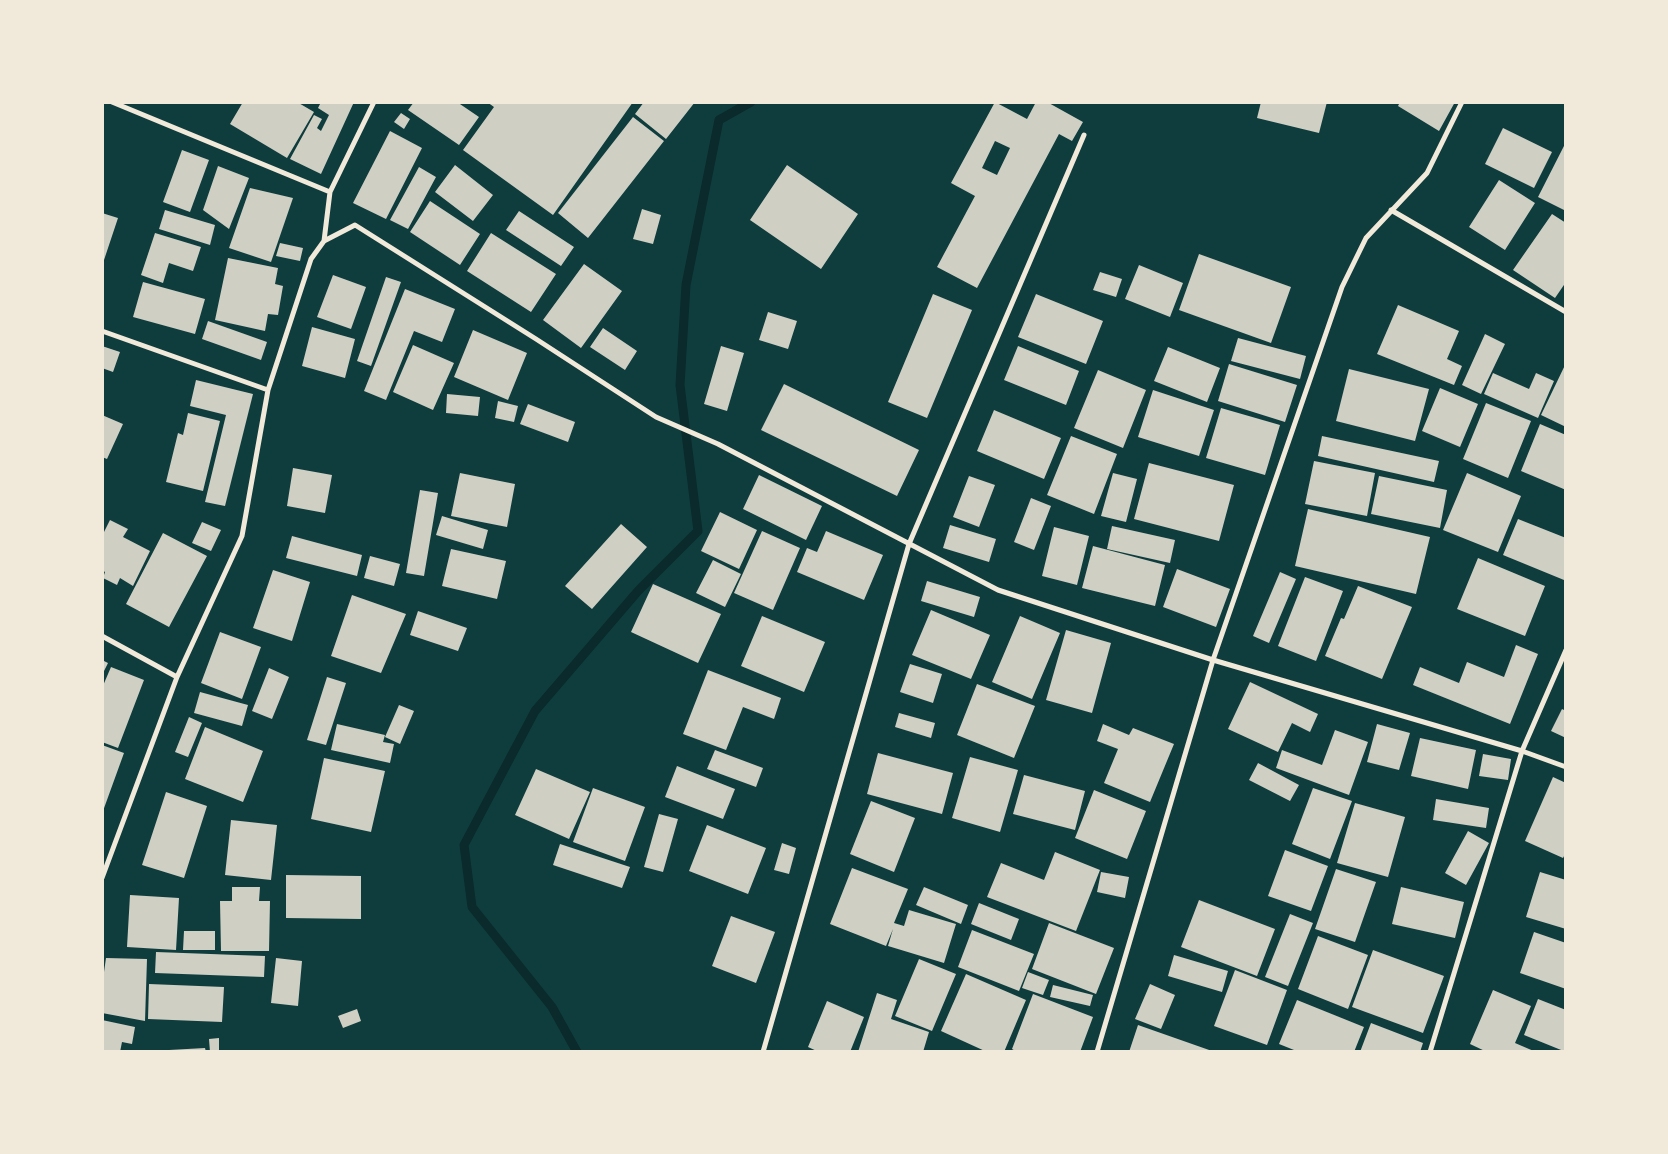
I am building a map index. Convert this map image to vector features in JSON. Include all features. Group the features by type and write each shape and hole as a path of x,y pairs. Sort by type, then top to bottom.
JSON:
{"street":[{"path":"112,102 330,192"},
{"path":"324,241 330,192 374,102"},
{"path":"1097,1052 1213,660 1342,287 1366,238 1427,173 1462,102"},
{"path":"763,1052 909,544 1084,135"},
{"path":"1391,210 1566,312"},
{"path":"102,878 177,677 242,536 268,390 311,259 324,241 355,225 536,338 656,417 718,444 998,590 1213,660 1522,751 1566,768"},
{"path":"102,331 268,390"},
{"path":"102,636 177,677"},
{"path":"1430,1052 1522,751 1566,650"}],"building":[{"path":"243,102 297,102 314,112 287,158 230,124"},
{"path":"321,102 354,102 321,174 290,159 314,115 322,119 317,128 321,131 329,115 318,108"},
{"path":"414,102 457,102 479,117 459,145 408,110"},
{"path":"487,102 633,102 553,215 463,150 494,107"},
{"path":"644,102 695,102 666,139 635,114"},
{"path":"995,102 1027,119 1036,102 1047,102 1083,122 1072,141 1059,134 977,288 937,267 975,196 951,183","holes":["995,141 1010,148 997,175 982,168"]},
{"path":"1261,102 1327,102 1319,133 1257,118"},
{"path":"1400,102 1455,102 1439,131 1398,106"},
{"path":"401,113 410,119 404,129 394,122"},
{"path":"633,117 664,141 588,238 558,213"},
{"path":"1503,128 1552,152 1534,188 1485,164"},
{"path":"390,131 422,148 386,219 353,203"},
{"path":"1566,142 1566,211 1538,197"},
{"path":"182,150 209,160 190,212 163,202"},
{"path":"455,165 493,195 473,221 435,192"},
{"path":"787,165 858,214 821,269 750,220"},
{"path":"218,166 249,178 229,229 203,210"},
{"path":"419,167 436,177 408,229 390,220"},
{"path":"1499,180 1535,203 1505,250 1469,227"},
{"path":"250,188 293,198 271,262 229,248"},
{"path":"430,201 480,234 460,265 410,232"},
{"path":"642,209 661,215 653,244 633,239"},
{"path":"165,210 215,225 210,245 159,229"},
{"path":"519,211 574,247 561,266 506,230"},
{"path":"102,213 118,218 103,263 102,263"},
{"path":"1552,214 1566,223 1566,282 1555,298 1513,270"},
{"path":"155,233 201,247 193,271 169,263 163,283 141,275"},
{"path":"491,233 556,274 531,312 467,271"},
{"path":"280,243 303,248 300,261 276,256"},
{"path":"1199,254 1291,287 1271,343 1179,310"},
{"path":"228,258 278,268 275,284 283,286 278,315 268,314 265,331 215,320"},
{"path":"584,264 622,291 581,348 543,320"},
{"path":"1139,265 1183,283 1170,317 1125,299"},
{"path":"1100,272 1122,279 1116,297 1093,290"},
{"path":"333,275 366,287 351,329 317,317"},
{"path":"386,277 401,282 371,366 357,361"},
{"path":"143,282 205,299 195,334 133,317"},
{"path":"405,289 455,309 442,342 414,331 386,400 364,391"},
{"path":"933,294 972,310 927,418 888,402"},
{"path":"1036,294 1103,321 1086,364 1018,337"},
{"path":"1398,305 1459,331 1447,359 1462,366 1454,385 1377,354"},
{"path":"768,312 797,321 788,349 759,340"},
{"path":"208,321 267,342 261,360 202,339"},
{"path":"312,327 355,339 345,378 302,366"},
{"path":"603,328 637,351 625,370 590,347"},
{"path":"473,330 527,353 508,400 454,377"},
{"path":"1485,334 1505,344 1481,394 1462,385"},
{"path":"1238,338 1306,356 1300,379 1231,361"},
{"path":"413,345 454,363 433,410 393,392"},
{"path":"102,346 120,352 113,372 102,368"},
{"path":"721,346 744,353 727,411 704,404"},
{"path":"1018,346 1079,371 1066,405 1004,380"},
{"path":"1168,347 1220,368 1207,402 1154,381"},
{"path":"1566,363 1566,427 1541,415"},
{"path":"1229,364 1297,385 1285,422 1218,401"},
{"path":"1349,369 1429,389 1415,441 1336,421"},
{"path":"1098,370 1146,390 1123,448 1074,428"},
{"path":"1493,373 1529,389 1536,373 1554,381 1538,418 1484,394"},
{"path":"196,380 253,394 225,506 205,502 226,415 190,406"},
{"path":"784,384 919,450 897,496 761,430"},
{"path":"1440,388 1478,404 1460,447 1422,431"},
{"path":"1153,390 1214,410 1199,456 1138,437"},
{"path":"447,394 480,397 478,416 446,413"},
{"path":"498,401 518,406 514,422 495,418"},
{"path":"1486,403 1531,421 1508,478 1463,459"},
{"path":"528,404 575,422 568,442 520,424"},
{"path":"1221,408 1280,425 1265,475 1206,458"},
{"path":"994,410 1061,438 1044,479 977,451"},
{"path":"188,413 220,421 203,491 166,482 178,433 183,435"},
{"path":"102,415 123,424 107,459 102,457"},
{"path":"1540,424 1566,435 1566,490 1521,471"},
{"path":"1071,436 1117,454 1094,514 1047,495"},
{"path":"1322,436 1439,461 1434,482 1318,456"},
{"path":"1314,461 1375,473 1367,516 1305,504"},
{"path":"1149,463 1234,485 1219,541 1134,519"},
{"path":"293,468 332,475 325,513 287,506"},
{"path":"460,473 515,484 507,527 451,516"},
{"path":"1113,473 1137,479 1126,522 1101,516"},
{"path":"1467,473 1521,496 1498,552 1443,530"},
{"path":"759,475 822,506 806,540 743,509"},
{"path":"969,476 995,485 979,527 953,517"},
{"path":"1379,476 1447,490 1440,528 1371,514"},
{"path":"420,490 438,493 424,576 406,573"},
{"path":"1031,498 1051,506 1034,550 1014,542"},
{"path":"1308,509 1430,537 1416,594 1295,566"},
{"path":"720,512 757,530 739,569 701,551"},
{"path":"442,516 488,530 483,549 436,535"},
{"path":"1518,519 1566,538 1564,580 1503,555"},
{"path":"110,520 128,529 123,537 150,551 133,586 120,578 117,585 103,578 105,572 102,570 102,536"},
{"path":"202,522 221,530 211,551 192,543"},
{"path":"621,524 647,547 592,609 565,586"},
{"path":"950,525 996,539 989,562 943,548"},
{"path":"1112,526 1175,540 1170,563 1107,549"},
{"path":"1054,527 1089,536 1077,585 1042,576"},
{"path":"762,531 800,548 773,610 734,593"},
{"path":"826,531 883,555 864,600 797,572 807,548 817,552"},
{"path":"163,533 207,556 169,627 126,604"},
{"path":"292,536 362,555 357,576 286,558"},
{"path":"1093,546 1165,565 1155,606 1082,588"},
{"path":"451,549 506,561 497,599 442,586"},
{"path":"370,556 400,564 394,586 364,578"},
{"path":"1478,558 1545,586 1525,636 1457,609"},
{"path":"713,560 741,574 725,607 696,593"},
{"path":"1177,569 1230,589 1216,627 1163,607"},
{"path":"273,570 310,582 292,641 253,628"},
{"path":"1280,572 1296,579 1269,643 1253,636"},
{"path":"1305,577 1343,591 1316,661 1278,646"},
{"path":"927,581 980,597 974,617 921,601"},
{"path":"653,584 721,614 698,663 631,632"},
{"path":"1358,586 1412,607 1382,679 1325,656 1341,618 1344,619"},
{"path":"352,595 406,614 381,673 331,656"},
{"path":"931,610 990,635 971,679 912,655"},
{"path":"418,611 467,628 458,651 410,635"},
{"path":"762,616 825,642 804,692 741,666"},
{"path":"1020,616 1060,633 1032,699 992,682"},
{"path":"1066,630 1111,643 1092,713 1046,700"},
{"path":"220,632 261,647 242,699 201,683"},
{"path":"1516,645 1538,654 1510,724 1413,685 1420,667 1459,683 1467,662 1504,677"},
{"path":"102,660 108,663 102,675"},
{"path":"910,664 942,674 933,703 900,692"},
{"path":"111,667 144,680 118,748 102,742 102,688"},
{"path":"269,668 289,677 272,719 252,711"},
{"path":"708,670 781,698 774,719 743,707 726,750 683,734"},
{"path":"327,677 346,683 326,745 307,740"},
{"path":"1250,682 1318,714 1310,732 1292,723 1278,752 1228,729"},
{"path":"977,684 1035,706 1014,758 957,735"},
{"path":"200,692 248,705 242,726 194,713"},
{"path":"399,705 414,711 400,744 385,737"},
{"path":"1562,709 1566,711 1566,738 1551,731"},
{"path":"899,713 935,723 931,738 895,727"},
{"path":"189,717 202,723 188,757 175,752"},
{"path":"337,724 385,735 383,742 394,744 390,763 331,750"},
{"path":"1103,724 1129,735 1133,728 1174,744 1150,802 1104,783 1118,749 1097,741"},
{"path":"1377,724 1410,733 1399,770 1367,762"},
{"path":"205,727 263,751 243,802 185,779"},
{"path":"1335,730 1368,742 1349,795 1276,768 1282,750 1322,765"},
{"path":"1420,738 1476,750 1468,789 1411,776"},
{"path":"102,745 124,753 103,811 102,811"},
{"path":"715,750 763,768 756,787 707,769"},
{"path":"878,753 953,773 942,814 867,794"},
{"path":"1483,754 1511,759 1508,780 1479,776"},
{"path":"970,757 1018,770 1000,832 952,818"},
{"path":"324,758 385,771 371,832 311,819"},
{"path":"1258,763 1299,785 1290,801 1249,780"},
{"path":"677,766 735,789 723,819 665,797"},
{"path":"536,769 590,792 569,839 515,815"},
{"path":"1024,775 1085,791 1075,830 1013,814"},
{"path":"1553,777 1566,783 1566,852 1563,858 1525,841"},
{"path":"593,788 645,807 625,861 573,842"},
{"path":"1313,788 1352,801 1330,859 1292,844"},
{"path":"1094,790 1146,811 1127,859 1075,838"},
{"path":"166,792 207,806 184,878 142,865"},
{"path":"1436,799 1489,808 1486,828 1433,820"},
{"path":"871,801 915,818 894,872 850,854"},
{"path":"1355,803 1405,817 1388,877 1337,863"},
{"path":"659,814 678,819 663,872 644,867"},
{"path":"231,820 277,825 271,880 225,875"},
{"path":"707,825 766,848 748,894 689,871"},
{"path":"1468,831 1489,843 1466,885 1445,873"},
{"path":"782,843 796,848 789,874 774,870"},
{"path":"560,844 630,867 622,888 553,865"},
{"path":"1285,850 1328,866 1311,911 1268,896"},
{"path":"1055,852 1100,870 1076,931 987,897 1001,863 1044,880"},
{"path":"852,868 908,889 894,923 904,926 909,910 956,924 944,963 888,946 893,929 886,946 830,924"},
{"path":"1336,869 1376,882 1355,942 1315,929"},
{"path":"1101,872 1129,877 1125,898 1097,892"},
{"path":"1540,872 1566,880 1566,929 1526,917"},
{"path":"286,875 361,876 361,919 286,918"},
{"path":"232,887 260,887 259,901 270,901 269,951 221,951 220,901 232,901"},
{"path":"924,887 968,905 961,924 916,905"},
{"path":"1401,887 1464,902 1455,938 1392,924"},
{"path":"130,895 179,898 176,950 127,947"},
{"path":"1199,900 1275,929 1257,976 1181,947"},
{"path":"979,903 1019,919 1011,940 971,924"},
{"path":"1290,914 1313,923 1288,986 1265,977"},
{"path":"731,916 775,932 756,983 712,966"},
{"path":"1049,923 1114,948 1096,994 1032,969"},
{"path":"972,930 1034,954 1019,991 958,967"},
{"path":"184,931 215,931 215,950 183,950"},
{"path":"1534,932 1566,943 1566,989 1520,973"},
{"path":"1318,936 1368,955 1348,1009 1298,989"},
{"path":"1373,950 1444,976 1423,1033 1352,1007"},
{"path":"156,952 265,956 264,977 155,973"},
{"path":"1174,955 1228,971 1222,992 1168,976"},
{"path":"106,958 147,959 145,1021 102,1013 102,986"},
{"path":"276,958 302,961 298,1006 271,1003"},
{"path":"919,959 956,974 932,1031 895,1016"},
{"path":"1235,970 1287,990 1267,1045 1214,1026"},
{"path":"1028,972 1049,980 1043,995 1022,988"},
{"path":"966,974 1026,1000 1004,1052 987,1052 941,1031"},
{"path":"149,984 224,987 222,1022 148,1019"},
{"path":"1150,984 1175,995 1161,1029 1135,1019"},
{"path":"1053,985 1093,995 1090,1006 1050,997"},
{"path":"1493,990 1531,1006 1515,1043 1536,1052 1487,1052 1470,1044"},
{"path":"877,993 897,1000 891,1019 929,1032 923,1052 858,1052"},
{"path":"1033,994 1093,1017 1080,1052 1017,1052 1012,1049"},
{"path":"1538,999 1566,1010 1566,1052 1524,1035"},
{"path":"1297,1000 1364,1027 1354,1052 1299,1052 1279,1044"},
{"path":"827,1001 864,1017 850,1052 819,1052 808,1047"},
{"path":"357,1009 361,1021 343,1028 338,1016"},
{"path":"102,1020 135,1027 132,1044 122,1042 120,1052 102,1052"},
{"path":"1371,1023 1423,1043 1420,1052 1360,1052"},
{"path":"1138,1025 1212,1051 1212,1052 1129,1052"},
{"path":"219,1038 219,1052 210,1052 209,1039"},
{"path":"205,1048 206,1052 169,1052 169,1050"}],"waterway":[{"path":"577,1052 552,1007 472,907 464,845 535,711 638,591 698,531 680,385 686,285 719,120 751,102"}]}
